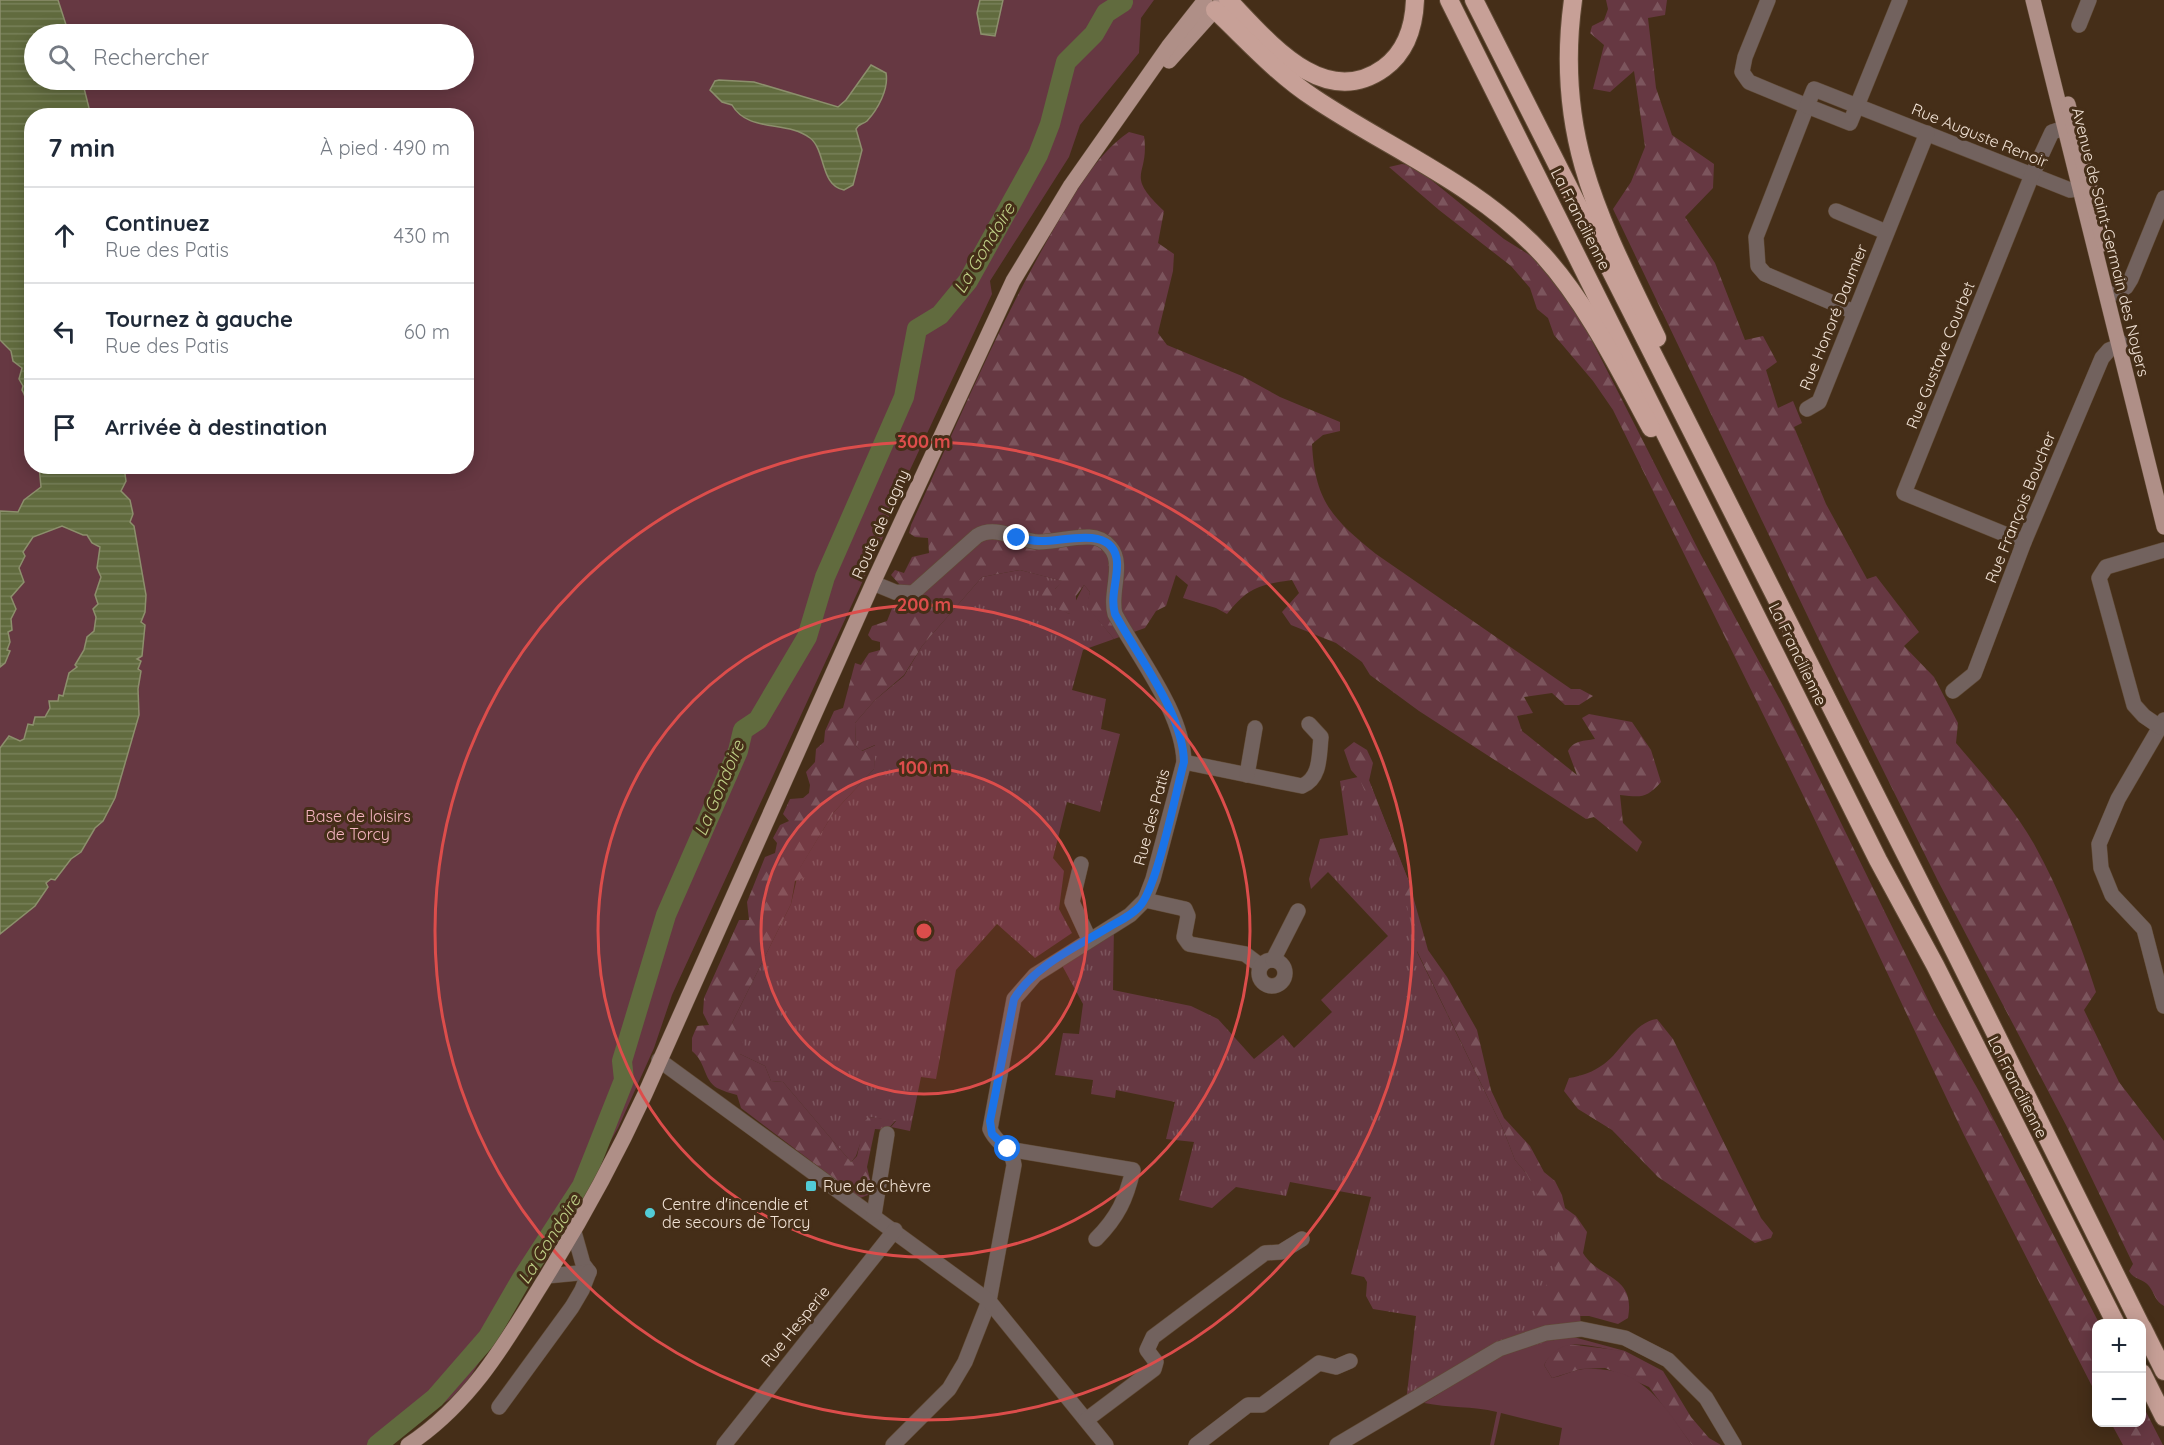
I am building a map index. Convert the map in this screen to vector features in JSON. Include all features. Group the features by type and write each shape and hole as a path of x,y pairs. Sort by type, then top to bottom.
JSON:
{"highway":[{"path":"1217,2 1297,66 1312,74 1340,81 1354,81 1371,76 1389,64 1398,54 1411,30 1415,0"},
{"name":"La Francilienne","path":"1449,0 1878,860 1935,965 2114,1319"},
{"name":"La Francilienne","path":"1473,0 1951,944 2138,1319"},
{"path":"1573,0 1567,59 1573,127 1600,220 1660,344 1657,366"},
{"path":"1217,2 1274,67 1312,97 1462,188 1522,234 1557,271 1575,295 1662,447 1683,466"},
{"name":"La Francilienne","path":"2146,1335 2164,1371"},
{"path":"2146,1381 2164,1417"}],"main road":[{"name":"Avenue de Saint-Germain des Noyers","path":"2033,0 2085,189 2164,527"},
{"name":"Avenue de Saint-Germain des Noyers","path":"2042,0 2068,126"},
{"name":"Route de Lagny","path":"574,1232 613,1163 873,583 1013,280 1071,185 1131,103 1217,2"},
{"name":"Avenue de Saint-Germain des Noyers","path":"2085,189 2116,293 2123,345 2164,491"},
{"path":"408,1445 451,1412 476,1385 506,1344 574,1232"}],"street":[{"path":"1768,0 1744,57 1742,72 1749,82 1807,106 1756,237 1758,266 1765,274 1854,312"},
{"path":"1858,105 1900,0"},
{"path":"2079,25 2089,0"},
{"name":"Rue Auguste Renoir","path":"1807,106 1814,88 2070,190 2085,189"},
{"name":"Rue Gustave Courbet","path":"2024,542 1904,494 2032,175 2052,132 2068,126"},
{"name":"Rue Honoré Daumier","path":"1807,409 1819,402 1927,132"},
{"path":"2116,293 2126,287 2131,279 2164,198"},
{"name":"Rue Honoré Daumier","path":"1836,211 1886,232"},
{"name":"Rue François Boucher","path":"1953,692 1974,674 2024,542 2102,358 2109,350 2123,345"},
{"name":"Rue des Patis","path":"873,583 895,592 913,593 977,536 988,531 1039,542 1090,537 1101,539 1111,547 1116,556 1113,605 1126,634 1177,726 1184,747 1184,762 1154,879 1145,900 1130,915 1035,975 1014,999 990,1121 992,1134 1013,1156 1014,1165 989,1301"},
{"path":"2164,550 2106,567 2099,578 2134,705 2144,717 2162,723 2118,799 2099,844 2102,868 2112,895 2144,929 2164,1006"},
{"path":"1184,762 1302,786 1310,782 1317,772 1321,736 1309,724"},
{"path":"1247,775 1255,728"},
{"path":"1081,864 1072,902 1089,939"},
{"path":"1145,900 1185,909 1188,916 1184,937 1189,944 1245,954 1267,963 1298,911"},
{"path":"659,1060 895,1230 989,1301 1106,1445"},
{"path":"874,1215 886,1134"},
{"path":"1008,1149 1133,1170 1129,1188 1114,1221 1096,1239"},
{"name":"Rue Hesperie","path":"724,1445 895,1230"},
{"path":"574,1232 583,1264 589,1272"},
{"path":"1086,1420 1154,1369 1156,1362 1147,1350 1153,1337 1265,1253 1281,1252 1302,1239"},
{"path":"547,1276 589,1272"},
{"path":"499,1407 572,1307 589,1272"},
{"path":"893,1445 955,1380 989,1301"},
{"path":"1337,1445 1499,1348 1546,1333 1581,1329 1625,1338 1668,1360 1706,1398 1734,1445"},
{"path":"1197,1445 1248,1405 1262,1406 1319,1363 1336,1367 1350,1360"}],"green space":[{"name":"Base de loisirs de Torcy","path":"0,0 1154,0 1141,18 1139,53 1080,125 1069,157 990,281 992,294 889,515 889,524 672,995 654,1048 618,1128 526,1287 467,1382 450,1399 377,1445 0,1445"},
{"path":"1606,0 1667,0 1665,15 1648,18 1656,88 1672,135 1714,164 1713,188 1685,217 1715,263 1745,340 1763,336 1777,362 1766,370 1778,408 1793,401 1802,423 1794,427 1826,504 1867,579 1876,576 1919,632 1904,646 1934,677 1958,723 1956,743 2026,830 2069,916 2096,992 2084,1010 2119,1082 2164,1141 2164,1306 2157,1300 2147,1284 2129,1271 2133,1264 2067,1127 1938,881 1831,665 1613,209 1631,182 1645,147 1634,71 1610,92 1593,89 1604,45 1590,33 1592,26 1604,20 1608,9"},
{"path":"1129,132 1144,136 1145,150 1141,181 1144,189 1164,211 1158,243 1174,254 1173,271 1158,333 1167,345 1242,376 1280,397 1340,422 1340,431 1323,435 1312,444 1317,481 1322,495 1329,508 1348,530 1376,554 1571,689 1580,689 1593,696 1579,705 1565,705 1552,693 1524,697 1533,713 1517,716 1522,731 1577,775 1568,751 1570,747 1576,743 1595,739 1582,718 1589,714 1632,722 1651,750 1661,782 1643,796 1620,795 1623,823 1642,842 1637,852 1594,817 1586,819 1419,711 1370,675 1362,662 1336,643 1291,625 1282,612 1299,593 1292,580 1255,589 1241,598 1227,614 1216,608 1183,598 1188,585 1176,575 1166,606 1156,611 1145,628 1114,639 1086,606 1090,592 1084,585 1076,596 1076,607 1069,614 1041,601 1042,592 1047,587 1055,589 1062,581 1020,570 982,577 922,646 904,675 875,700 855,723 856,746 862,751 876,745 874,769 834,812 800,868 808,876 795,881 791,904 732,1023 744,1045 740,1054 765,1066 771,1081 783,1082 851,1162 857,1156 865,1121 869,1117 896,1120 887,1130 875,1129 867,1167 872,1188 868,1195 860,1198 741,1108 737,1095 712,1084 697,1055 692,1051 692,1038 697,1026 709,1025 703,1013 704,998 739,920 749,920 747,902 765,857 775,853 777,843 773,838 780,825 789,821 783,814 790,799 803,798 809,793 810,785 806,772 815,762 816,749 824,742 825,731 834,711 843,708 855,663 861,665 869,653 880,650 880,642 872,640 868,635 872,626 887,621 893,606 904,603 911,587 900,585 891,575 895,570 904,573 912,557 929,553 928,538 915,537 909,533 911,525 996,340 1032,268 1077,191 1106,152"},
{"path":"1402,164 1414,166 1504,239 1531,256 1564,294 1586,329 1701,555 1784,707 1935,1014 1980,1093 2097,1319 2092,1319 2092,1386 1964,1135 1803,795 1613,410 1593,381 1554,335 1548,318 1537,309 1530,288 1511,266 1439,210 1389,167"},
{"path":"1020,570 1063,581 1055,589 1057,607 1069,614 1084,585 1090,592 1087,606 1114,639 1083,650 1072,690 1106,699 1101,729 1120,734 1100,812 1067,802 1053,858 1064,871 1059,909 1072,933 1035,958 997,924 956,970 936,1079 921,1077 910,1131 891,1127 896,1121 869,1117 856,1156 851,1162 783,1082 771,1081 765,1066 740,1054 732,1023 791,904 799,869 834,812 874,769 875,745 861,751 856,746 855,723 875,700 904,676 922,646 982,577"},
{"path":"1354,742 1367,750 1373,763 1369,781 1409,882 1428,950 1447,977 1477,1030 1491,1090 1504,1118 1530,1146 1544,1172 1555,1181 1565,1208 1576,1216 1587,1232 1583,1253 1590,1262 1614,1279 1627,1293 1628,1318 1618,1324 1589,1316 1537,1316 1534,1311 1541,1292 1555,1274 1555,1267 1539,1259 1539,1252 1556,1241 1558,1231 1526,1173 1515,1160 1503,1129 1417,951 1400,874 1360,780 1351,770 1344,750"},
{"path":"1367,775 1409,882 1420,925 1417,952 1503,1129 1515,1160 1526,1173 1577,1256 1581,1329 1406,1402 1416,1316 1373,1309 1366,1296 1367,1282 1364,1277 1351,1274 1371,1197 1290,1182 1286,1196 1236,1187 1212,1208 1179,1200 1194,1142 1166,1139 1175,1102 1116,1090 1115,1098 1091,1094 1093,1080 1055,1075 1063,1033 1079,1034 1083,1004 1058,958 1114,924 1113,990 1191,1006 1218,1019 1254,1059 1283,1035 1294,1048 1332,1012 1321,1000 1388,936 1328,872 1311,889 1309,879 1320,839 1348,835 1340,781"},
{"path":"1657,1019 1673,1039 1761,1218 1773,1233 1771,1238 1755,1243 1658,1177 1612,1130 1578,1109 1564,1091 1569,1078 1600,1067 1635,1031 1649,1021"},
{"path":"1570,1336 1625,1351 1580,1344 1560,1348 1544,1365 1552,1378 1584,1369 1604,1370 1636,1380 1660,1401 1692,1445 1559,1445 1562,1428 1501,1413 1494,1445 1490,1445 1497,1412 1424,1403 1504,1353"},
{"path":"1567,1344 1625,1351 1663,1371 1691,1417 1709,1438 1721,1445 1692,1445 1649,1387 1605,1368 1581,1369 1552,1378 1544,1365 1551,1352"},
{"path":"2146,1412 2163,1445 2123,1445 2113,1427 2146,1427"}],"shaded area":[{"path":"0,0 58,0 66,24 24,24 24,90 84,90 89,108 24,108 24,395 19,379 22,368 13,361 11,351 0,340"},
{"path":"980,0 1003,0 995,36 981,34 977,13"},
{"path":"871,65 886,73 886,86 875,111 856,129 862,150 853,185 844,190 831,182 819,151 810,138 790,129 748,119 739,114 732,105 722,102 710,90 715,81 719,80 754,82 838,107 846,100"},
{"path":"40,474 125,474 126,481 121,491 130,500 133,514 130,522 134,526 146,595 145,612 141,622 145,625 142,656 137,659 141,661 138,669 141,671 138,689 139,715 115,798 103,821 95,828 81,852 71,859 55,880 51,879 46,883 48,887 35,906 0,934 0,748 9,736 20,741 24,739 28,724 33,725 35,717 45,717 50,708 49,701 58,701 59,695 63,696 69,673 77,667 75,665 84,650 87,637 94,631 96,617 93,609 98,604 95,595 101,577 97,568 100,547 92,543 87,535 62,526 33,537 23,552 25,556 19,568 24,582 11,597 16,609 11,619 12,630 8,632 10,642 7,650 10,651 5,663 0,667 0,511 18,512 24,500 41,487"}],"waterway":[{"name":"La Gondoire","path":"377,1445 435,1398 488,1337 521,1280 582,1186 624,1080 622,1061 666,915 738,751 743,730 758,720 807,637 825,577 904,397 917,329 940,315 968,281 1038,155 1050,124 1066,62 1094,34 1106,13 1123,2"}],"place":[{"name":"Rue de Chèvre","path":"811,1186"},
{"name":"Centre d'incendie et de secours de Torcy","path":"650,1213"}],"route":[{"path":"1008,1149 992,1134 990,1121 1014,999 1026,983 1044,968 1130,915 1145,900 1154,879 1184,762 1184,747 1177,726 1115,614 1113,594 1117,564 1111,547 1101,539 1090,537 1039,542 1017,538"}]}
